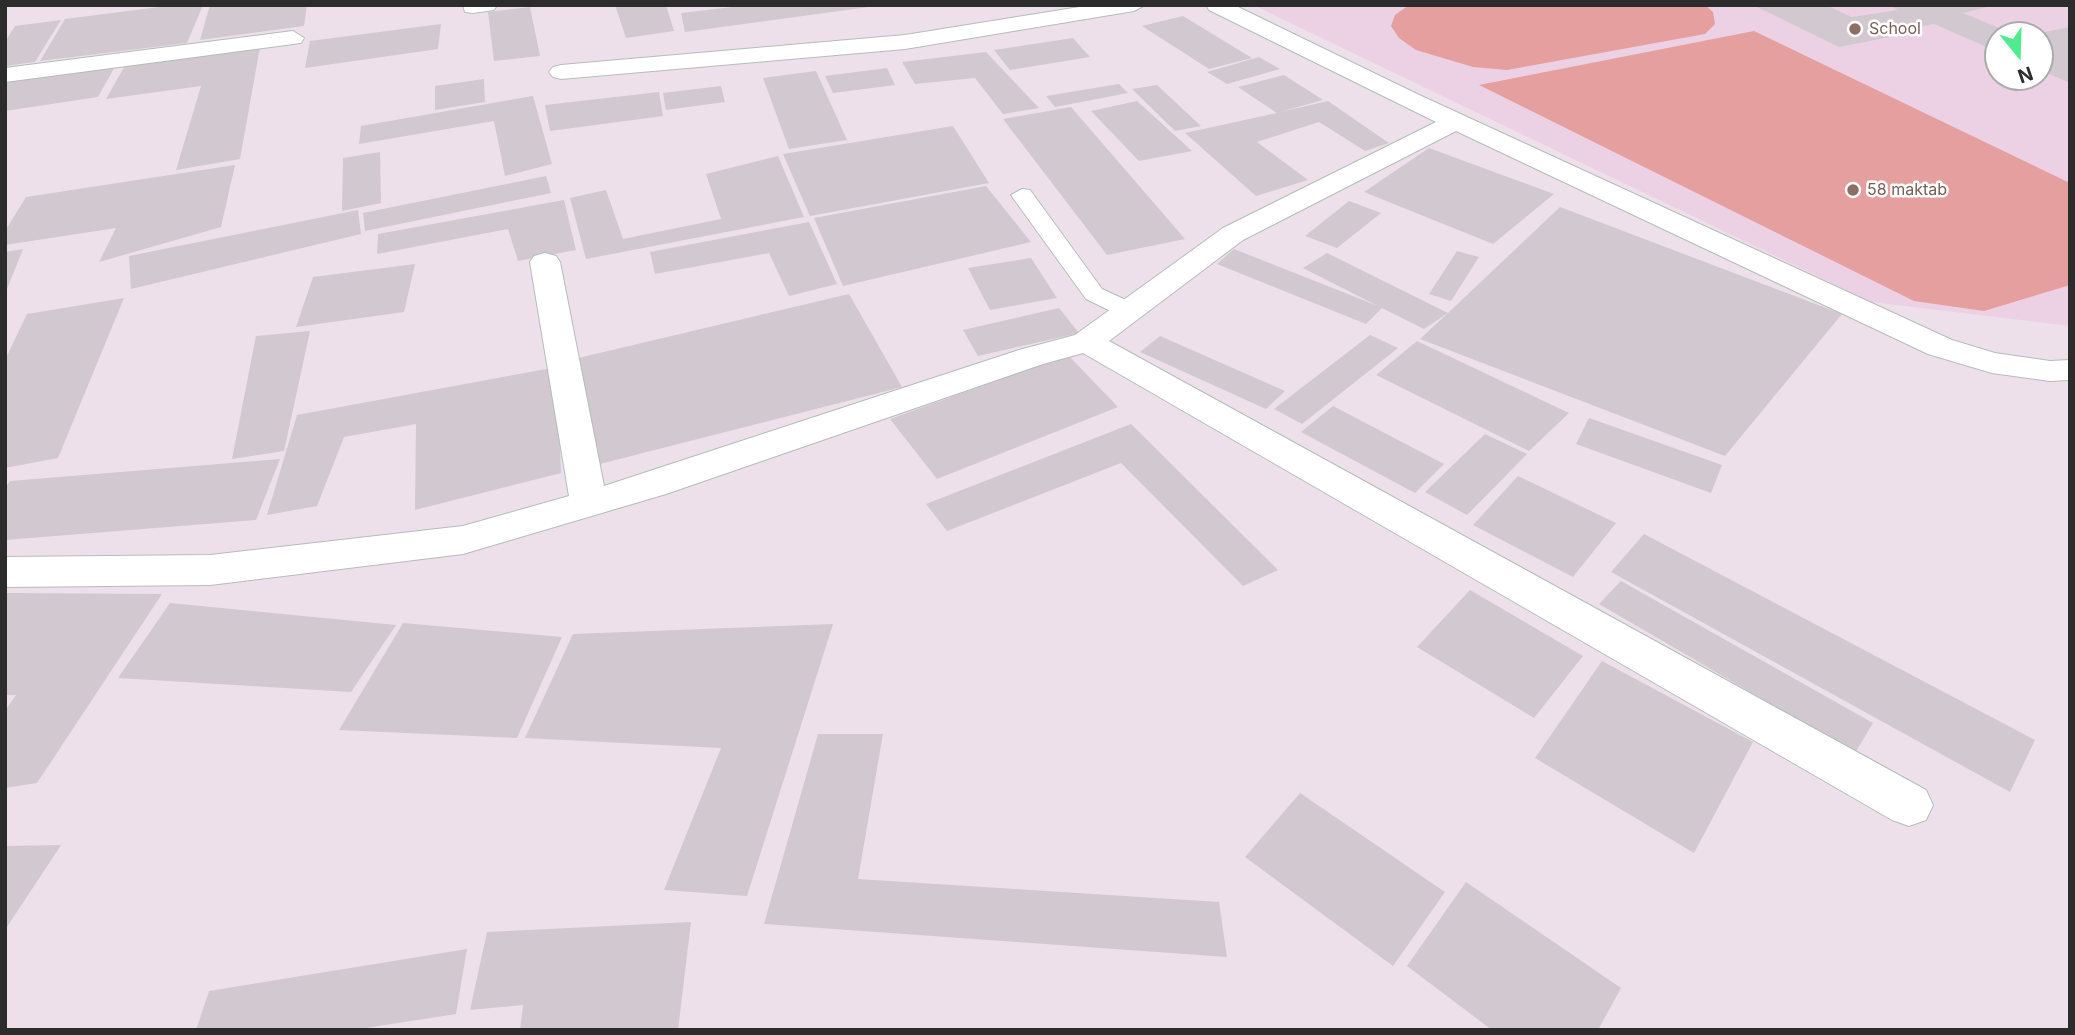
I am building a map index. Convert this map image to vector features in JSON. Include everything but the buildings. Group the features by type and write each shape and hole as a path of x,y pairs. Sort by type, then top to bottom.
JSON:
{"street":[{"path":"561,72 905,42 1134,5"},
{"path":"1217,5 1455,122 1940,347 1992,363 2050,371 2070,370"},
{"path":"5,75 293,38"},
{"path":"5,572 210,570 463,540 653,485 1031,357 1087,342 1233,234 1455,122"},
{"path":"545,262 589,504"},
{"path":"1087,342 1909,805"}],"lane":[{"path":"1022,195 1094,294 1130,311"}],"shaded area":[{"name":"58 maktab","path":"1253,5 2070,5 2070,326 1871,302"},
{"path":"1409,5 1705,5 1713,12 1715,24 1705,34 1507,70 1473,67 1416,50 1399,38 1391,26 1395,15"},
{"path":"1754,31 2070,183 2070,285 1984,311 1914,301 1479,85"}],"place":[{"name":"School","path":"1855,29"},
{"name":"58 maktab","path":"1853,190"}]}
